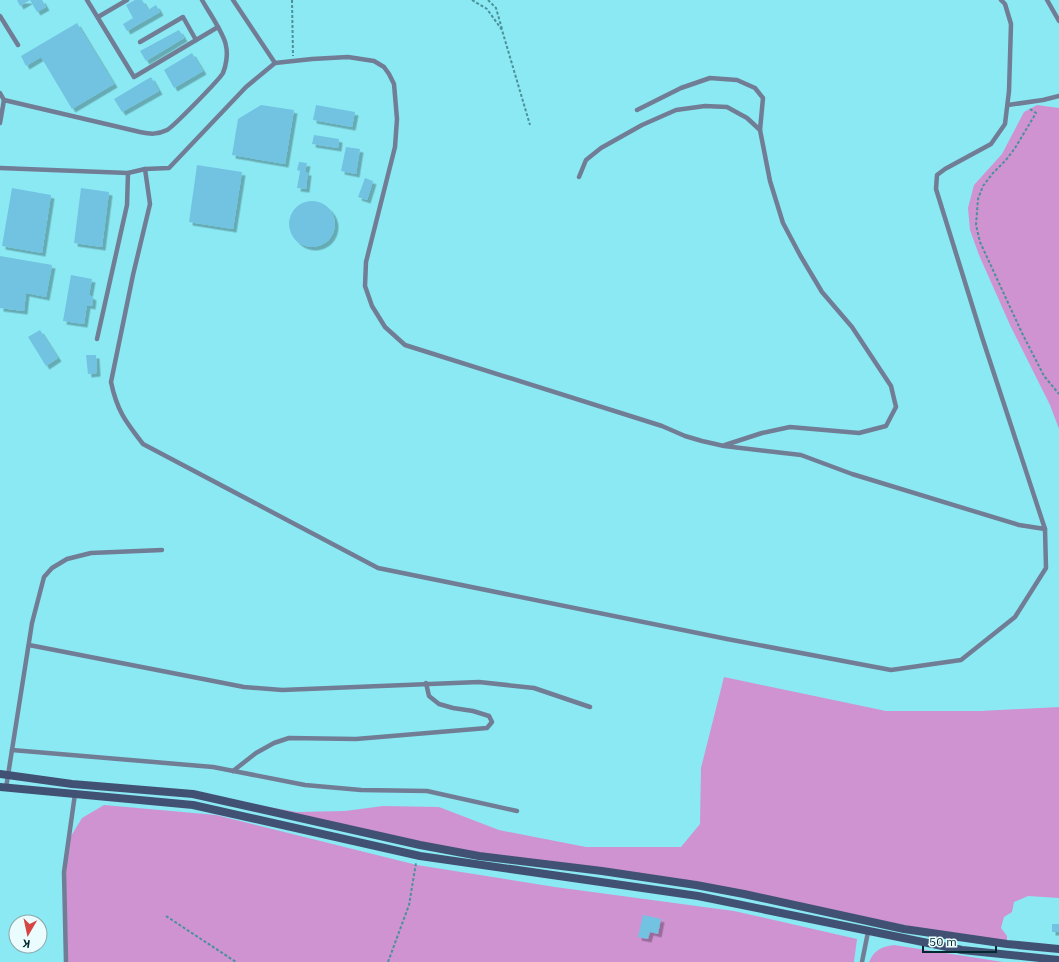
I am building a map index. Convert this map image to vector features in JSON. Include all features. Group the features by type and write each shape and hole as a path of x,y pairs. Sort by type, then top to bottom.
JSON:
{"main road":[{"path":"4,775 72,784 193,794 420,845 479,856 602,871 680,883 744,894 904,929 1007,944 1059,949"},
{"path":"3,787 193,805 418,856 698,896 868,932 962,950 1059,960"}],"lane":[{"path":"87,0 134,77 218,27"},
{"path":"98,17 127,0"},
{"path":"4,100 140,132 155,134 168,129 213,85 222,74 226,61 226,45 218,27 202,0"},
{"path":"233,0 275,63"},
{"path":"145,169 150,204 133,275 111,382 115,399 123,418 143,444 378,568 719,638 891,670 961,660 1015,617 1046,568 1045,529 982,337 936,189 937,175 945,169 991,144 1005,124 1008,105 1012,47 1011,24 1005,4 1001,0"},
{"path":"1047,0 1059,21"},
{"path":"0,16 18,45"},
{"path":"140,42 183,18 196,40"},
{"path":"0,168 128,173 145,169 170,168 246,87 275,63 348,57 374,61 384,66 394,84 397,119 395,147 366,262 365,286 372,306 385,327 405,345 662,426 685,436 724,446 801,455 852,474 1019,525 1045,529"},
{"path":"637,110 681,88 710,78 737,80 755,88 763,98 760,130 770,181 783,223 822,292 852,327 891,386 896,407 886,426 859,433 790,427 762,433 724,446"},
{"path":"0,93 4,100 0,123"},
{"path":"1008,105 1059,96"},
{"path":"579,177 586,160 601,148 642,125 676,110 705,106 727,107 747,118 760,130"},
{"path":"97,339 127,205 128,173"},
{"path":"3,787 4,775 12,750 39,592 44,577 52,568 67,560 90,553 162,550"},
{"path":"29,645 244,687 282,690 479,682 534,688 590,707"},
{"path":"233,771 256,753 274,743 289,738 372,738 488,728 492,722 489,716 474,711 439,704 428,696 426,684"},
{"path":"12,750 213,767 305,785 361,790 428,791 517,811"},
{"path":"66,962 64,872 75,794"},
{"path":"862,962 868,932"}],"path":[{"path":"292,0 293,61"},
{"path":"472,0 487,9 502,30"},
{"path":"488,0 496,8 530,125"},
{"path":"1020,103 1036,113 1015,148 983,186 978,199 976,225 980,242 1022,333 1044,376 1059,394"},
{"path":"388,962 409,905 418,856"},
{"path":"166,916 236,962"}],"shaded area":[{"path":"1037,105 1059,108 1059,429 1050,405 1010,325 979,255 970,230 968,208 974,185 1002,154 1024,112"},
{"path":"724,677 886,711 981,711 1059,707 1059,898 1028,896 1014,902 1012,912 1004,917 1001,928 1007,936 1007,944 964,938 749,892 479,856 240,802 297,812 345,811 383,806 439,807 499,830 586,847 681,847 700,824 701,768"},
{"path":"104,805 216,815 417,865 555,887 734,911 857,939 854,962 66,962 64,872 68,841 82,818"},
{"path":"894,945 1003,962 869,962 878,950"}],"building":[{"path":"17,0 30,0 20,6"},
{"path":"30,0 42,0 46,7 37,12"},
{"path":"135,0 142,0 148,10 156,5 160,12 127,31 123,24 133,18 126,5"},
{"path":"77,23 114,84 72,109 41,57 26,66 21,56"},
{"path":"179,30 184,38 146,61 140,51"},
{"path":"192,53 203,71 174,88 164,70"},
{"path":"151,77 159,91 122,112 114,99"},
{"path":"261,105 294,110 285,164 232,155 238,119"},
{"path":"316,105 355,112 352,127 313,120"},
{"path":"314,135 339,139 338,148 312,144"},
{"path":"346,147 360,149 356,174 341,171"},
{"path":"299,162 307,163 305,172 308,172 306,189 297,188 300,171 297,170"},
{"path":"197,165 242,172 233,229 189,222"},
{"path":"365,178 373,181 367,200 358,197"},
{"path":"12,188 51,195 42,253 2,246"},
{"path":"81,188 109,192 102,247 74,243"},
{"path":"307,201 317,201 329,207 334,215 334,233 329,241 321,246 307,247 299,244 292,237 289,229 289,219 292,211 299,204"},
{"path":"0,256 52,265 46,297 26,293 24,311 0,308"},
{"path":"71,275 92,279 89,295 93,297 92,306 87,305 84,324 63,321"},
{"path":"40,330 58,358 46,366 28,337"},
{"path":"86,355 96,355 97,373 88,374"},
{"path":"643,915 661,919 658,934 650,932 648,939 638,937"},
{"path":"1052,924 1059,924 1059,932 1052,932"}]}
